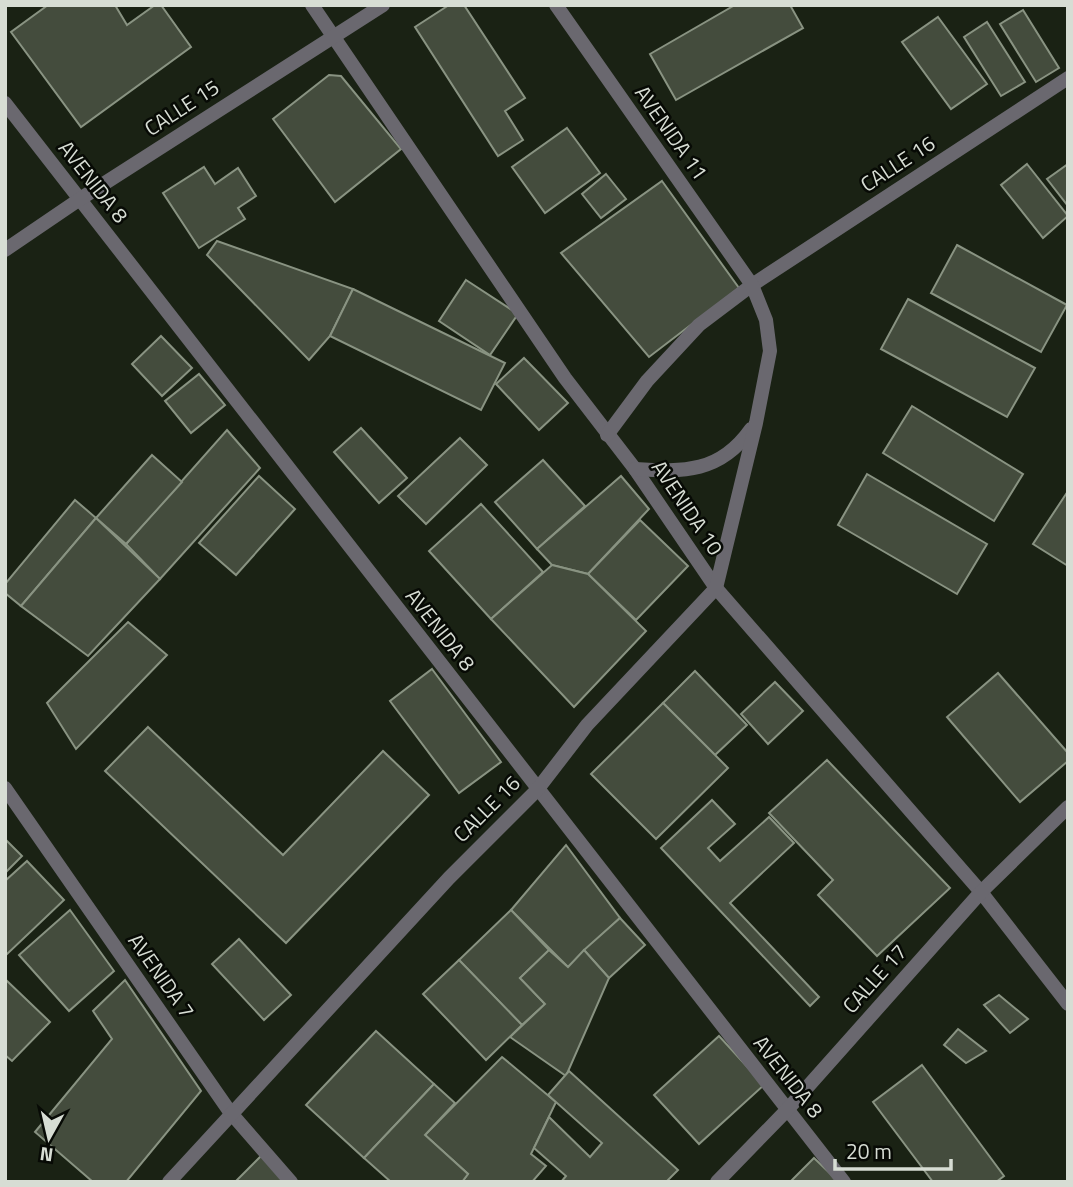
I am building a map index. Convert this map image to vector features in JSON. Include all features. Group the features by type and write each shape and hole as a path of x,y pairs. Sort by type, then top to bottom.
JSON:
{"street":[{"name":"AVENIDA 10","path":"312,5 607,435 635,469 716,588 981,891 1068,1004"},
{"name":"CALLE 15","path":"5,250 383,5"},
{"name":"AVENIDA 11","path":"556,5 751,285"},
{"name":"CALLE 16","path":"607,435 647,381 699,325 751,285 1068,78"},
{"name":"AVENIDA 8","path":"5,103 844,1182"},
{"name":"CALLE 16","path":"169,1182 230,1112 345,993 449,878 537,790 587,725 716,588 756,423 769,351 765,320 751,285"},
{"path":"635,469 673,471 711,466 741,444 756,423"},
{"name":"AVENIDA 7","path":"5,788 230,1112 291,1182"},
{"name":"CALLE 17","path":"717,1182 787,1110 981,891 1068,807"}],"building":[{"path":"48,5 115,5 127,25 155,5 161,5 191,47 81,127 11,32"},
{"path":"449,5 464,5 525,98 505,111 523,140 498,156 415,27"},
{"path":"735,5 790,5 803,28 676,100 650,54"},
{"path":"1023,10 1059,68 1036,82 1000,24"},
{"path":"938,17 987,84 951,109 902,42"},
{"path":"987,22 1025,82 1001,96 964,37"},
{"path":"329,75 341,76 401,149 335,202 273,119"},
{"path":"567,128 600,173 545,213 512,167"},
{"path":"1027,164 1068,216 1043,238 1001,185"},
{"path":"1068,164 1068,206 1047,179"},
{"path":"204,167 215,184 238,168 256,196 238,208 245,219 199,248 163,193"},
{"path":"606,174 626,199 601,218 582,194"},
{"path":"662,181 739,288 649,357 561,253"},
{"path":"217,241 353,289 330,336 309,360 207,255"},
{"path":"957,245 1067,305 1041,352 931,293"},
{"path":"466,280 518,314 490,355 439,321"},
{"path":"353,289 505,363 481,410 330,336"},
{"path":"908,299 1035,368 1007,417 881,349"},
{"path":"161,336 192,368 162,396 132,364"},
{"path":"524,358 568,403 539,430 496,384"},
{"path":"199,374 225,405 191,433 165,401"},
{"path":"912,406 1023,474 994,521 883,453"},
{"path":"361,428 407,478 379,503 334,452"},
{"path":"227,430 260,468 160,579 126,544"},
{"path":"460,438 487,465 426,524 398,496"},
{"path":"152,455 182,482 126,544 96,518"},
{"path":"543,460 585,506 537,549 495,502"},
{"path":"867,474 987,544 957,594 838,525"},
{"path":"259,476 295,509 236,575 199,543"},
{"path":"621,476 649,509 588,574 552,565 537,549"},
{"path":"1068,491 1068,566 1033,544"},
{"path":"75,500 96,518 21,606 5,593 5,584"},
{"path":"481,504 543,572 491,619 429,551"},
{"path":"96,518 160,579 88,656 21,606"},
{"path":"640,520 688,566 636,620 588,574"},
{"path":"552,565 588,574 646,631 574,707 491,619"},
{"path":"128,622 167,655 76,749 47,703"},
{"path":"432,669 501,762 459,793 390,701"},
{"path":"695,671 747,725 715,755 663,703"},
{"path":"998,673 1068,753 1068,761 1020,802 947,717"},
{"path":"775,682 803,711 768,744 741,714"},
{"path":"663,703 728,768 656,839 591,774"},
{"path":"148,727 283,855 383,751 429,795 286,943 105,771"},
{"path":"827,760 950,888 877,956 818,895 833,880 769,813"},
{"path":"712,800 735,824 708,848 720,861 769,817 794,843 730,903 819,997 810,1006 661,848"},
{"path":"5,839 22,856 5,873"},
{"path":"566,845 620,918 568,967 511,910"},
{"path":"27,861 64,900 5,956 5,881"},
{"path":"70,910 114,971 69,1011 19,955"},
{"path":"511,910 549,950 520,978 545,1004 522,1025 459,960"},
{"path":"620,918 645,945 609,978 584,950"},
{"path":"239,939 291,995 264,1020 212,964"},
{"path":"549,950 568,967 584,950 609,978 566,1076 510,1037 545,1004 520,978"},
{"path":"459,960 522,1025 486,1060 423,994"},
{"path":"5,979 50,1022 12,1061 5,1055"},
{"path":"125,980 201,1091 126,1182 93,1182 35,1132 112,1039 93,1011"},
{"path":"999,995 1028,1019 1010,1033 984,1005"},
{"path":"958,1029 986,1051 966,1063 944,1045"},
{"path":"376,1031 434,1084 364,1158 306,1105"},
{"path":"719,1036 764,1085 699,1144 654,1095"},
{"path":"502,1057 556,1102 531,1154 546,1166 532,1182 462,1182 468,1174 425,1135"},
{"path":"922,1065 1004,1176 996,1182 933,1182 873,1102"},
{"path":"569,1071 678,1170 666,1182 561,1182 566,1176 534,1148 549,1117 590,1157 602,1143 548,1095"},
{"path":"434,1084 455,1103 425,1135 468,1174 462,1182 391,1182 364,1158"},
{"path":"264,1153 293,1182 235,1182"},
{"path":"814,1158 839,1182 790,1182"}]}
